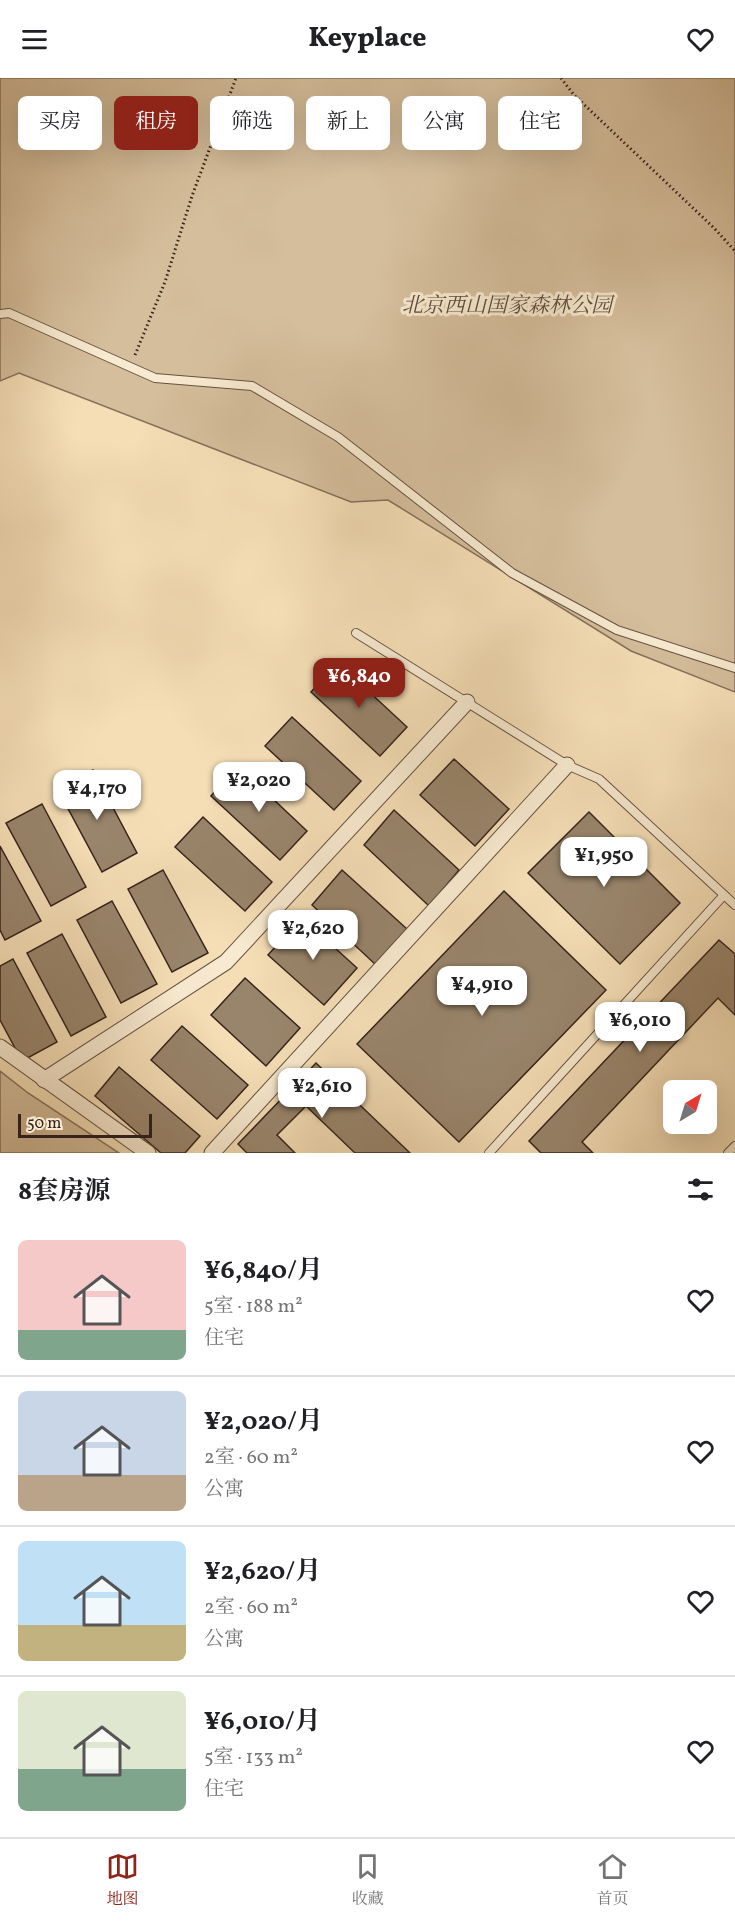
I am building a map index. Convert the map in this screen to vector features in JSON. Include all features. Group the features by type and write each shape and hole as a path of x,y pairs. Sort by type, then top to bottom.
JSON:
{"street":[{"path":"44,1080 226,962 467,702"},
{"path":"212,1153 567,765"},
{"path":"0,1047 148,1153"}],"lane":[{"path":"0,314 9,313 155,378 252,386 338,437 512,573 617,630 735,668"},
{"path":"356,633 567,765 599,779 735,905"},
{"path":"489,1153 724,896"},
{"path":"728,1153 735,1146"}],"path":[{"path":"130,366 165,282 192,196 236,78"},
{"path":"561,78 574,95 672,187 735,251"}],"green space":[{"name":"北京西山国家森林公园","path":"0,78 735,78 735,692 631,651 388,500 351,502 19,373 0,381"},
{"path":"0,1071 28,1093 119,1153 0,1153"}],"building":[{"path":"338,663 407,727 380,756 311,692"},
{"path":"292,717 361,781 334,810 265,746"},
{"path":"454,759 509,809 475,846 420,795"},
{"path":"238,766 307,831 280,860 211,796"},
{"path":"93,770 137,853 102,872 57,788"},
{"path":"42,804 86,887 51,906 6,823"},
{"path":"394,810 459,870 429,906 364,845"},
{"path":"589,812 680,903 620,964 528,873"},
{"path":"203,817 272,882 245,911 175,847"},
{"path":"0,846 41,921 5,940 0,930"},
{"path":"163,870 208,953 172,972 128,889"},
{"path":"342,870 407,929 377,966 312,905"},
{"path":"504,891 606,990 459,1142 357,1044"},
{"path":"112,901 157,984 121,1003 77,920"},
{"path":"302,918 357,968 324,1005 268,955"},
{"path":"62,934 106,1017 71,1036 27,953"},
{"path":"719,940 735,954 735,1015 718,998 582,1142 593,1153 541,1153 529,1141"},
{"path":"13,959 57,1042 22,1061 0,1020 0,966"},
{"path":"245,978 300,1028 266,1066 211,1015"},
{"path":"182,1026 248,1085 217,1119 151,1060"},
{"path":"316,1063 410,1153 355,1153 306,1106 277,1135 295,1153 247,1153 238,1144"},
{"path":"119,1067 200,1136 185,1153 161,1153 95,1096"}]}
